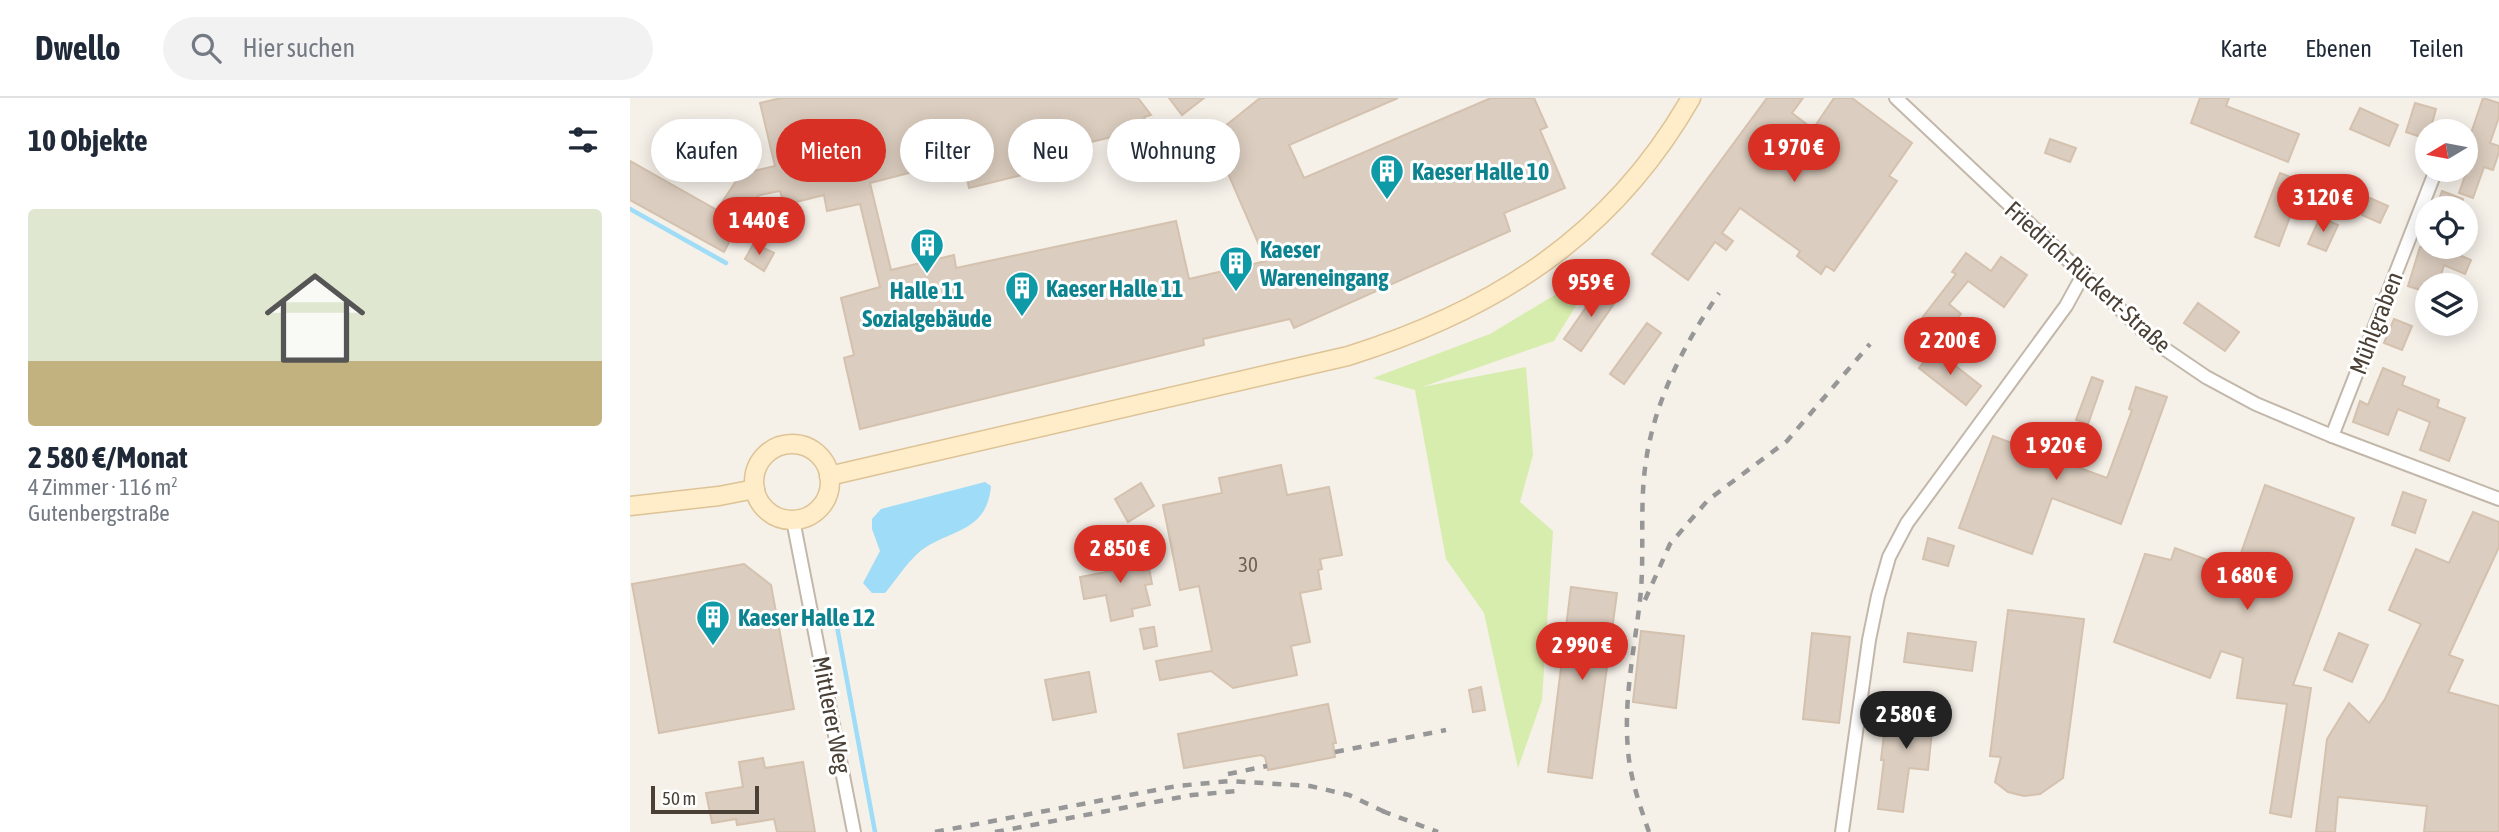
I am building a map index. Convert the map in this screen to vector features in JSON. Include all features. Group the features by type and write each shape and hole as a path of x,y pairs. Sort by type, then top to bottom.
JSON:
{"main road":[{"path":"830,476 1348,356 1426,330 1510,287 1588,227 1646,165 1691,98"},
{"path":"789,444 802,445 813,450 822,459 830,476 822,505 814,513 793,520 768,511 759,502 755,489 754,477 765,454 776,447 789,444"},
{"path":"630,506 755,489"}],"street":[{"name":"Friedrich-Rückert-Straße","path":"1896,98 2156,342 2206,377 2256,404 2332,436 2499,499"},
{"name":"Mühlgraben","path":"2332,436 2430,182"},
{"path":"1842,832 1869,640 1889,557 1907,523 2066,306 2083,275"},
{"name":"Mittlerer Weg","path":"793,520 854,832"}],"green space":[{"path":"1573,284 1585,291 1554,341 1422,387 1526,367 1533,455 1520,502 1553,531 1542,700 1518,768 1484,613 1446,559 1415,390 1373,378 1490,334"}],"water":[{"path":"985,482 991,486 988,501 976,520 920,551 885,593 872,593 863,583 880,551 872,529 872,519 881,509"}],"building":[{"path":"781,98 1138,98 1151,115 1145,119 1107,119 1107,138 1093,142 1093,119 1008,119 1008,179 994,182 994,119 900,119 900,175 886,179 886,119 776,119 776,182 874,182 870,183 891,270 954,255 956,268 1176,221 1189,279 1266,261 1232,182 1240,182 1240,119 1234,119 1260,98 1398,98 1289,145 1304,178 1491,98 1534,98 1547,127 1540,130 1565,188 1504,213 1510,231 1294,328 1290,319 1203,339 1204,345 860,429 844,358 854,355 841,298 880,287 860,204 827,211 824,195 784,205 780,191 760,195 752,200 724,252 630,200 630,161 651,173 651,182 667,182 717,210 735,182 762,182 762,169 775,166 760,103"},
{"path":"1169,98 1204,98 1182,115"},
{"path":"1767,98 1803,98 1792,113 1813,129 1834,98 1852,98 1912,143 1889,176 1897,181 1834,271 1826,266 1821,274 1797,256 1800,251 1740,208 1722,233 1733,241 1726,250 1715,242 1688,280 1652,254"},
{"path":"2200,98 2229,98 2226,106 2299,134 2288,162 2191,123"},
{"path":"2483,98 2499,103 2499,117 2490,143 2499,146 2493,170 2484,167 2474,196 2467,196 2459,193 2463,182 2478,182 2478,119 2476,119"},
{"path":"2415,103 2436,109 2433,119 2415,119 2415,135 2406,132"},
{"path":"2360,108 2398,125 2389,146 2350,129"},
{"path":"2050,139 2076,148 2070,162 2045,153"},
{"path":"2280,173 2303,182 2279,246 2255,237"},
{"path":"968,182 994,182 969,188"},
{"path":"2442,191 2455,196 2440,196"},
{"path":"2370,198 2388,206 2380,223 2362,215"},
{"path":"2320,217 2338,225 2326,251 2308,244"},
{"path":"754,243 774,253 764,271 745,259"},
{"path":"1966,253 1991,271 2001,257 2027,275 2004,307 1968,281 1949,304 1961,314 1928,357 1905,340 1956,274 1952,272"},
{"path":"2416,259 2471,260 2465,273 2444,265 2442,273 2415,273 2415,288 2408,286"},
{"path":"1601,286 1618,298 1581,351 1564,339"},
{"path":"2198,303 2239,332 2225,351 2184,323"},
{"path":"2394,319 2412,326 2402,350 2384,343"},
{"path":"1647,323 1661,333 1624,384 1610,374"},
{"path":"1934,349 1981,386 1966,405 1919,368"},
{"path":"2383,368 2405,377 2402,385 2439,400 2437,407 2465,418 2449,461 2420,450 2430,422 2398,409 2388,435 2353,422 2360,401 2368,405"},
{"path":"2092,377 2103,381 2088,424 2076,420"},
{"path":"2136,387 2167,397 2121,524 2052,498 2032,554 1959,528 1993,436 2107,478 2132,410 2129,409"},
{"path":"1281,465 1287,495 1329,487 1342,555 1320,559 1322,569 1318,570 1321,589 1300,593 1310,642 1291,646 1297,675 1233,688 1211,671 1160,680 1156,661 1212,651 1199,586 1180,590 1163,505 1222,493 1219,478"},
{"path":"1141,483 1154,506 1128,522 1115,499"},
{"path":"2265,485 2354,518 2293,685 2311,688 2291,817 2270,813 2287,704 2237,698 2243,658 2221,651 2210,678 2114,642 2145,554 2171,560 2175,548 2235,570"},
{"path":"2403,492 2426,500 2415,533 2392,525"},
{"path":"2473,512 2499,522 2499,547 2449,655 2463,660 2448,692 2499,706 2499,832 2424,832 2427,806 2338,797 2335,832 2316,832 2327,739 2349,703 2369,723 2385,699 2421,624 2389,610 2416,549 2449,563"},
{"path":"1928,538 1954,546 1948,566 1923,559"},
{"path":"1138,550 1142,570 1149,568 1152,584 1145,585 1150,605 1132,609 1133,616 1111,621 1106,595 1084,599 1080,577 1111,571 1108,556"},
{"name":"Kaeser Halle 12","path":"744,564 771,585 794,709 659,733 632,584"},
{"path":"1571,587 1617,593 1592,778 1548,772"},
{"path":"2008,610 2084,619 2063,778 2040,794 2024,796 2008,792 1995,782 2001,757 1990,756"},
{"path":"1154,627 1157,646 1144,649 1140,629"},
{"path":"1641,631 1684,636 1676,708 1633,702"},
{"path":"1812,633 1850,637 1839,723 1803,719"},
{"path":"1908,633 1976,642 1972,671 1904,662"},
{"path":"2339,633 2368,645 2352,682 2324,670"},
{"path":"1089,672 1096,712 1053,720 1045,680"},
{"path":"1481,687 1485,710 1473,712 1469,690"},
{"path":"1901,697 1935,701 1928,770 1909,768 1903,812 1878,809 1884,734 1897,736"},
{"path":"1328,704 1336,743 1333,743 1335,757 1268,770 1265,757 1261,755 1184,768 1178,734"},
{"path":"763,758 765,768 803,762 815,832 777,832 774,819 737,825 736,819 712,823 706,793 743,787 739,762"}],"waterway":[{"path":"630,209 726,263"},
{"path":"836,621 875,832"}],"railway":[{"path":"1649,832 1631,771 1627,730 1641,590 1645,468 1662,398 1693,334 1719,293"},
{"path":"1645,600 1670,544 1708,500 1787,441 1870,344"},
{"path":"1335,752 1446,730"},
{"path":"1228,774 1267,766"},
{"path":"935,832 1177,786 1230,781 1310,786 1349,795 1389,814"},
{"path":"995,832 1192,795 1238,791"},
{"path":"1382,811 1438,832"}],"place":[{"name":"Kaeser Halle 10","path":"1387,201"},
{"name":"Halle 11 Sozialgebäude","path":"927,275"},
{"name":"Kaeser Wareneingang","path":"1236,293"},
{"name":"Kaeser Halle 11","path":"1022,318"},
{"name":"Kaeser Halle 12","path":"713,647"}]}
